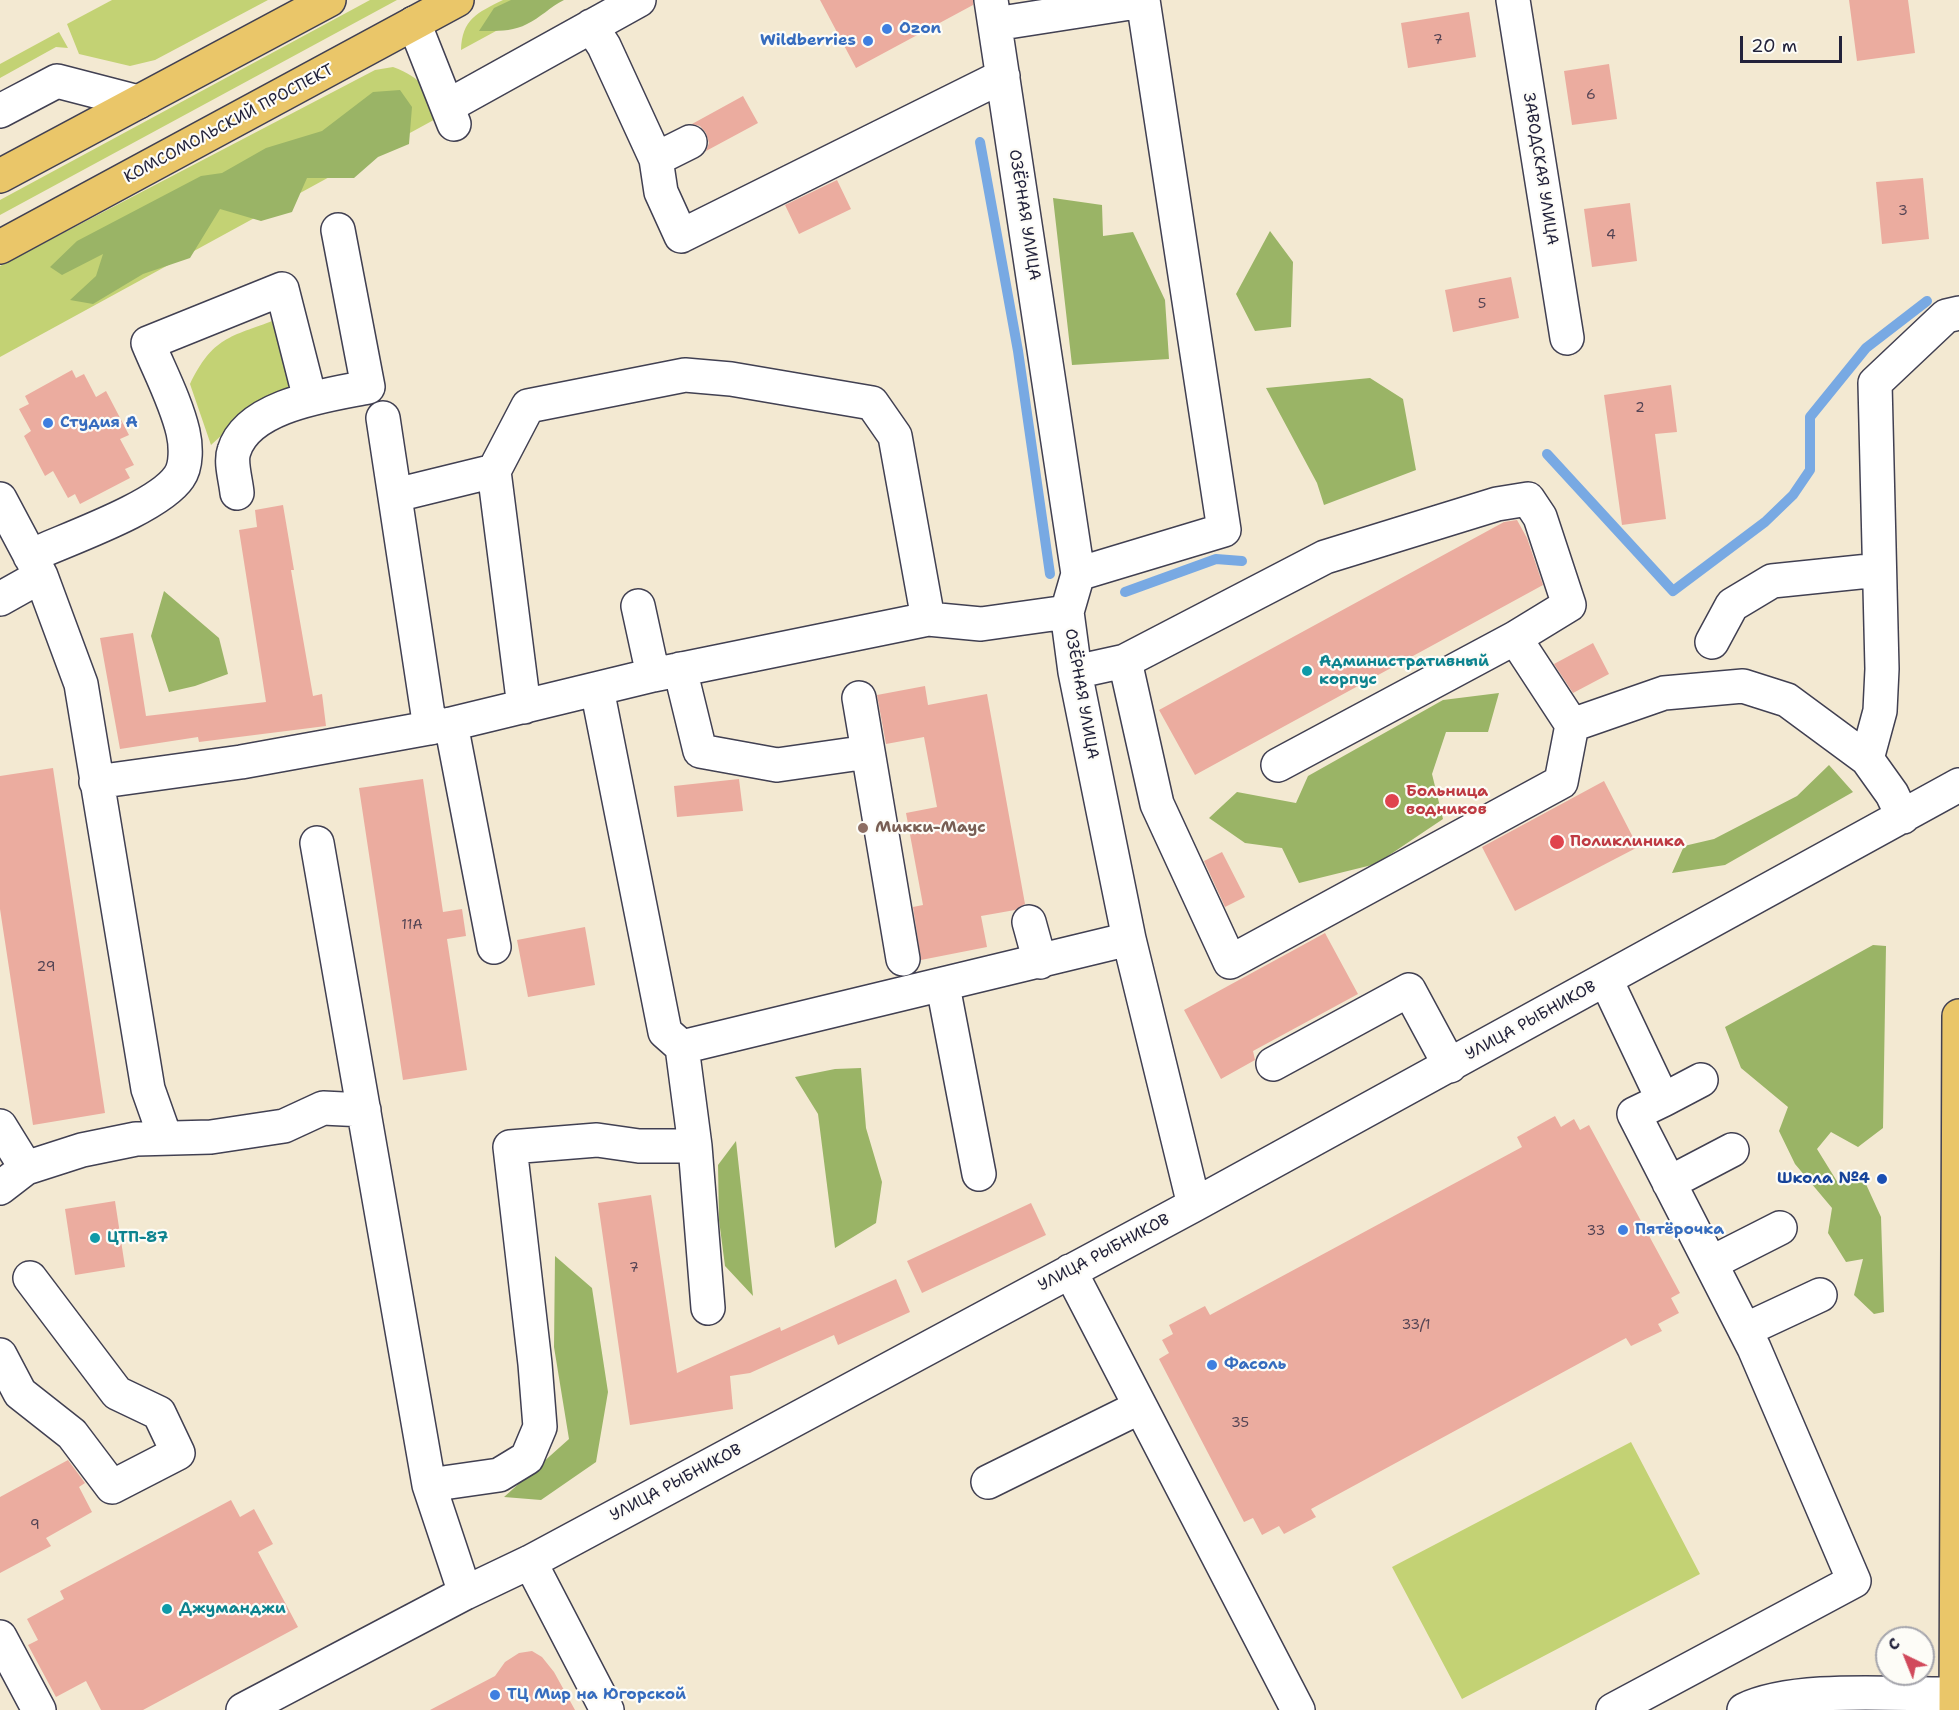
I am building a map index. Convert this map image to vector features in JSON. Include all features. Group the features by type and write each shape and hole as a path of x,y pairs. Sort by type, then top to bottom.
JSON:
{"main road":[{"path":"0,176 329,0"},
{"name":"КОМСОМОЛЬСКИЙ ПРОСПЕКТ","path":"0,247 457,0"},
{"path":"1956,1702 1959,1016"}],"street":[{"path":"414,23 451,115 591,26 639,0"},
{"path":"993,12 1143,0 1224,530 1078,574"},
{"name":"ЗАВОДСКАЯ УЛИЦА","path":"1513,0 1567,338"},
{"name":"ОЗЁРНАЯ УЛИЦА","path":"993,12 1078,574 1067,612 1075,672 1129,939 1194,1205"},
{"path":"591,26 604,46 656,159 661,192 681,236 1002,76"},
{"path":"0,111 57,81 138,102"},
{"path":"656,159 690,142"},
{"path":"237,493 233,452 246,432 264,416 310,399 368,387 338,230"},
{"path":"0,599 35,566 166,491 180,476 185,458 183,433 148,343 282,289 310,399"},
{"path":"1867,759 1880,711 1875,383 1946,316 1959,313"},
{"path":"524,707 494,471 528,406 685,375 731,379 872,403 896,436 928,619"},
{"path":"383,418 441,726 494,947"},
{"path":"396,495 494,471"},
{"path":"0,499 35,566 81,684 148,1089 165,1137"},
{"path":"1075,672 1125,661 1325,557 1497,504 1528,499 1540,517 1569,605 1515,638 1278,765"},
{"path":"1712,642 1732,605 1772,581 1879,570"},
{"path":"638,606 700,751 777,765 868,752"},
{"path":"96,782 241,762 441,726 667,672 928,619 981,624 1067,612"},
{"path":"1125,661 1157,804 1230,962 1561,782 1572,725 1515,638"},
{"path":"1572,725 1664,693 1743,686 1787,700 1867,759 1892,794 1903,817"},
{"path":"597,689 665,1032 681,1047 695,1146 708,1308"},
{"path":"859,698 903,959"},
{"name":"УЛИЦА РЫБНИКОВ","path":"243,1710 465,1593 530,1562 1194,1205 1959,785"},
{"path":"317,843 429,1485 465,1593"},
{"path":"1029,922 1040,962"},
{"path":"681,1047 943,986 1129,939"},
{"path":"1605,980 1663,1100"},
{"path":"943,986 979,1174"},
{"path":"1273,1064 1409,990 1450,1066"},
{"path":"1613,1710 1854,1581 1745,1330 1634,1114 1701,1080"},
{"path":"0,1188 26,1168 82,1150 136,1138 211,1137 284,1126 323,1107 364,1110"},
{"path":"0,1126 26,1168"},
{"path":"429,1485 499,1475 527,1458 540,1427 510,1147 597,1140 639,1146 695,1146"},
{"path":"1669,1183 1732,1150"},
{"path":"1711,1263 1780,1228"},
{"path":"1070,1271 1298,1710"},
{"path":"0,1355 20,1393 72,1434 112,1487 178,1453 159,1413 117,1393 30,1278"},
{"path":"1745,1330 1820,1294"},
{"path":"988,1482 1140,1407"},
{"path":"530,1562 607,1710"},
{"path":"0,1637 39,1710"},
{"path":"1744,1710 1764,1700 1830,1695 1956,1702"}],"green space":[{"path":"112,0 268,0 155,60 130,66 79,54 67,24"},
{"path":"370,0 397,0 0,215 0,200"},
{"path":"503,0 553,0 461,50 464,31 473,18"},
{"path":"511,0 564,0 521,27 479,31 494,8"},
{"path":"59,32 68,48 56,47 0,78 0,64"},
{"path":"393,67 418,80 441,116 0,357 0,266 375,70"},
{"path":"400,90 412,107 409,144 378,157 354,178 307,178 292,212 261,221 220,209 190,258 143,274 93,304 70,300 96,276 103,254 62,275 50,267 77,241 201,176 222,173 266,148 322,131 373,92"},
{"path":"1053,198 1102,205 1103,236 1133,232 1165,300 1169,359 1072,365"},
{"path":"1270,231 1293,262 1291,327 1255,331 1236,294"},
{"path":"275,320 294,391 248,411 211,445 190,384 198,368 224,341"},
{"path":"1370,378 1403,399 1416,470 1324,505 1317,483 1266,388"},
{"path":"164,591 219,638 228,674 195,686 169,692 151,636"},
{"path":"1499,693 1488,732 1446,732 1432,774 1443,819 1376,864 1299,883 1282,848 1245,843 1209,818 1237,792 1296,803 1308,776 1443,700"},
{"path":"1829,765 1853,792 1725,865 1672,873 1684,846 1714,839 1797,796"},
{"path":"1873,945 1886,946 1883,1128 1858,1147 1831,1132 1817,1149 1838,1183 1865,1182 1881,1217 1884,1312 1874,1314 1854,1295 1863,1259 1846,1262 1828,1233 1832,1208 1795,1164 1779,1131 1788,1107 1741,1068 1725,1027"},
{"path":"861,1068 866,1128 882,1182 876,1223 835,1248 818,1114 795,1077 835,1069"},
{"path":"736,1141 753,1296 725,1266 719,1220 718,1165"},
{"path":"555,1256 592,1288 608,1392 596,1462 541,1500 504,1497 569,1439 554,1347"},
{"path":"1631,1442 1700,1574 1462,1699 1392,1567"}],"building":[{"path":"820,0 973,0 973,5 856,68"},
{"path":"1849,0 1908,0 1915,53 1857,61"},
{"path":"1469,12 1476,57 1408,68 1401,23"},
{"path":"1609,64 1617,119 1572,125 1564,71"},
{"path":"743,96 758,123 706,151 709,143 706,133 700,126 692,124"},
{"path":"1923,178 1929,239 1882,244 1876,182"},
{"path":"837,180 851,209 799,234 785,205"},
{"path":"1630,203 1637,261 1592,267 1584,209"},
{"path":"1511,277 1519,318 1453,332 1445,290"},
{"path":"72,370 76,378 84,374 96,397 106,391 129,435 120,439 134,465 125,469 130,478 80,504 75,494 68,498 53,471 45,476 24,436 31,431 19,409 29,404 25,396"},
{"path":"1671,385 1677,432 1655,434 1666,519 1622,525 1604,395"},
{"path":"283,505 294,570 291,570 313,696 322,694 326,726 199,742 198,737 120,749 100,638 133,633 146,716 266,702 239,530 257,527 255,510"},
{"name":"Административный корпус","path":"1517,520 1527,538 1543,585 1195,775 1159,710 1504,522"},
{"path":"1593,643 1609,674 1573,693 1554,664"},
{"path":"925,686 928,705 987,694 1025,904 1015,910 981,916 987,947 921,960 913,907 923,905 906,813 937,807 924,737 886,744 877,695"},
{"path":"53,768 105,1113 33,1125 0,909 0,776"},
{"path":"423,779 443,912 462,909 466,936 447,939 467,1070 403,1080 359,788"},
{"path":"739,779 743,811 677,817 674,786"},
{"name":"Поликлиника","path":"1604,781 1638,847 1515,911 1482,847"},
{"path":"1222,852 1245,897 1225,907 1204,861"},
{"path":"585,927 595,985 528,997 517,940"},
{"path":"1325,933 1358,994 1253,1051 1255,1060 1221,1079 1184,1010"},
{"path":"1555,1116 1561,1127 1574,1119 1580,1130 1589,1125 1680,1293 1671,1298 1679,1313 1658,1324 1662,1331 1631,1346 1626,1338 1311,1509 1316,1517 1284,1534 1279,1526 1262,1535 1253,1518 1244,1522 1159,1359 1169,1353 1162,1340 1173,1334 1169,1325 1205,1306 1210,1315 1522,1147 1517,1137"},
{"path":"651,1195 677,1373 780,1327 781,1331 896,1279 910,1312 838,1345 834,1335 750,1373 730,1376 733,1409 630,1425 598,1203"},
{"name":"ЦТП-87","path":"115,1201 125,1267 75,1275 65,1209"},
{"path":"1031,1203 1046,1235 922,1293 907,1261"},
{"path":"68,1460 85,1483 79,1487 92,1512 46,1538 51,1546 0,1573 0,1497"},
{"name":"Джуманджи","path":"231,1500 240,1517 254,1509 273,1544 258,1552 298,1627 143,1710 101,1710 86,1681 56,1697 28,1645 38,1640 27,1619 64,1599 60,1591"},
{"name":"ТЦ Мир на Югорской","path":"532,1651 542,1657 554,1672 575,1710 430,1710 495,1676 505,1662 519,1653"}],"waterway":[{"path":"980,142 1018,351 1050,574"},
{"path":"1547,454 1673,591 1765,522 1793,495 1810,470 1810,417 1866,348 1927,301"},
{"path":"1125,592 1216,559 1242,561"}],"place":[{"name":"Ozon","path":"887,29"},
{"name":"Wildberries","path":"868,41"},
{"name":"Студия А","path":"48,423"},
{"name":"Административный корпус","path":"1307,671"},
{"name":"Больница водников","path":"1392,801"},
{"name":"Микки-Маус","path":"863,828"},
{"name":"Поликлиника","path":"1557,842"},
{"name":"Школа №4","path":"1882,1179"},
{"name":"Пятёрочка","path":"1623,1230"},
{"name":"ЦТП-87","path":"95,1238"},
{"name":"Фасоль","path":"1212,1365"},
{"name":"Джуманджи","path":"167,1609"},
{"name":"ТЦ Мир на Югорской","path":"495,1695"}]}
